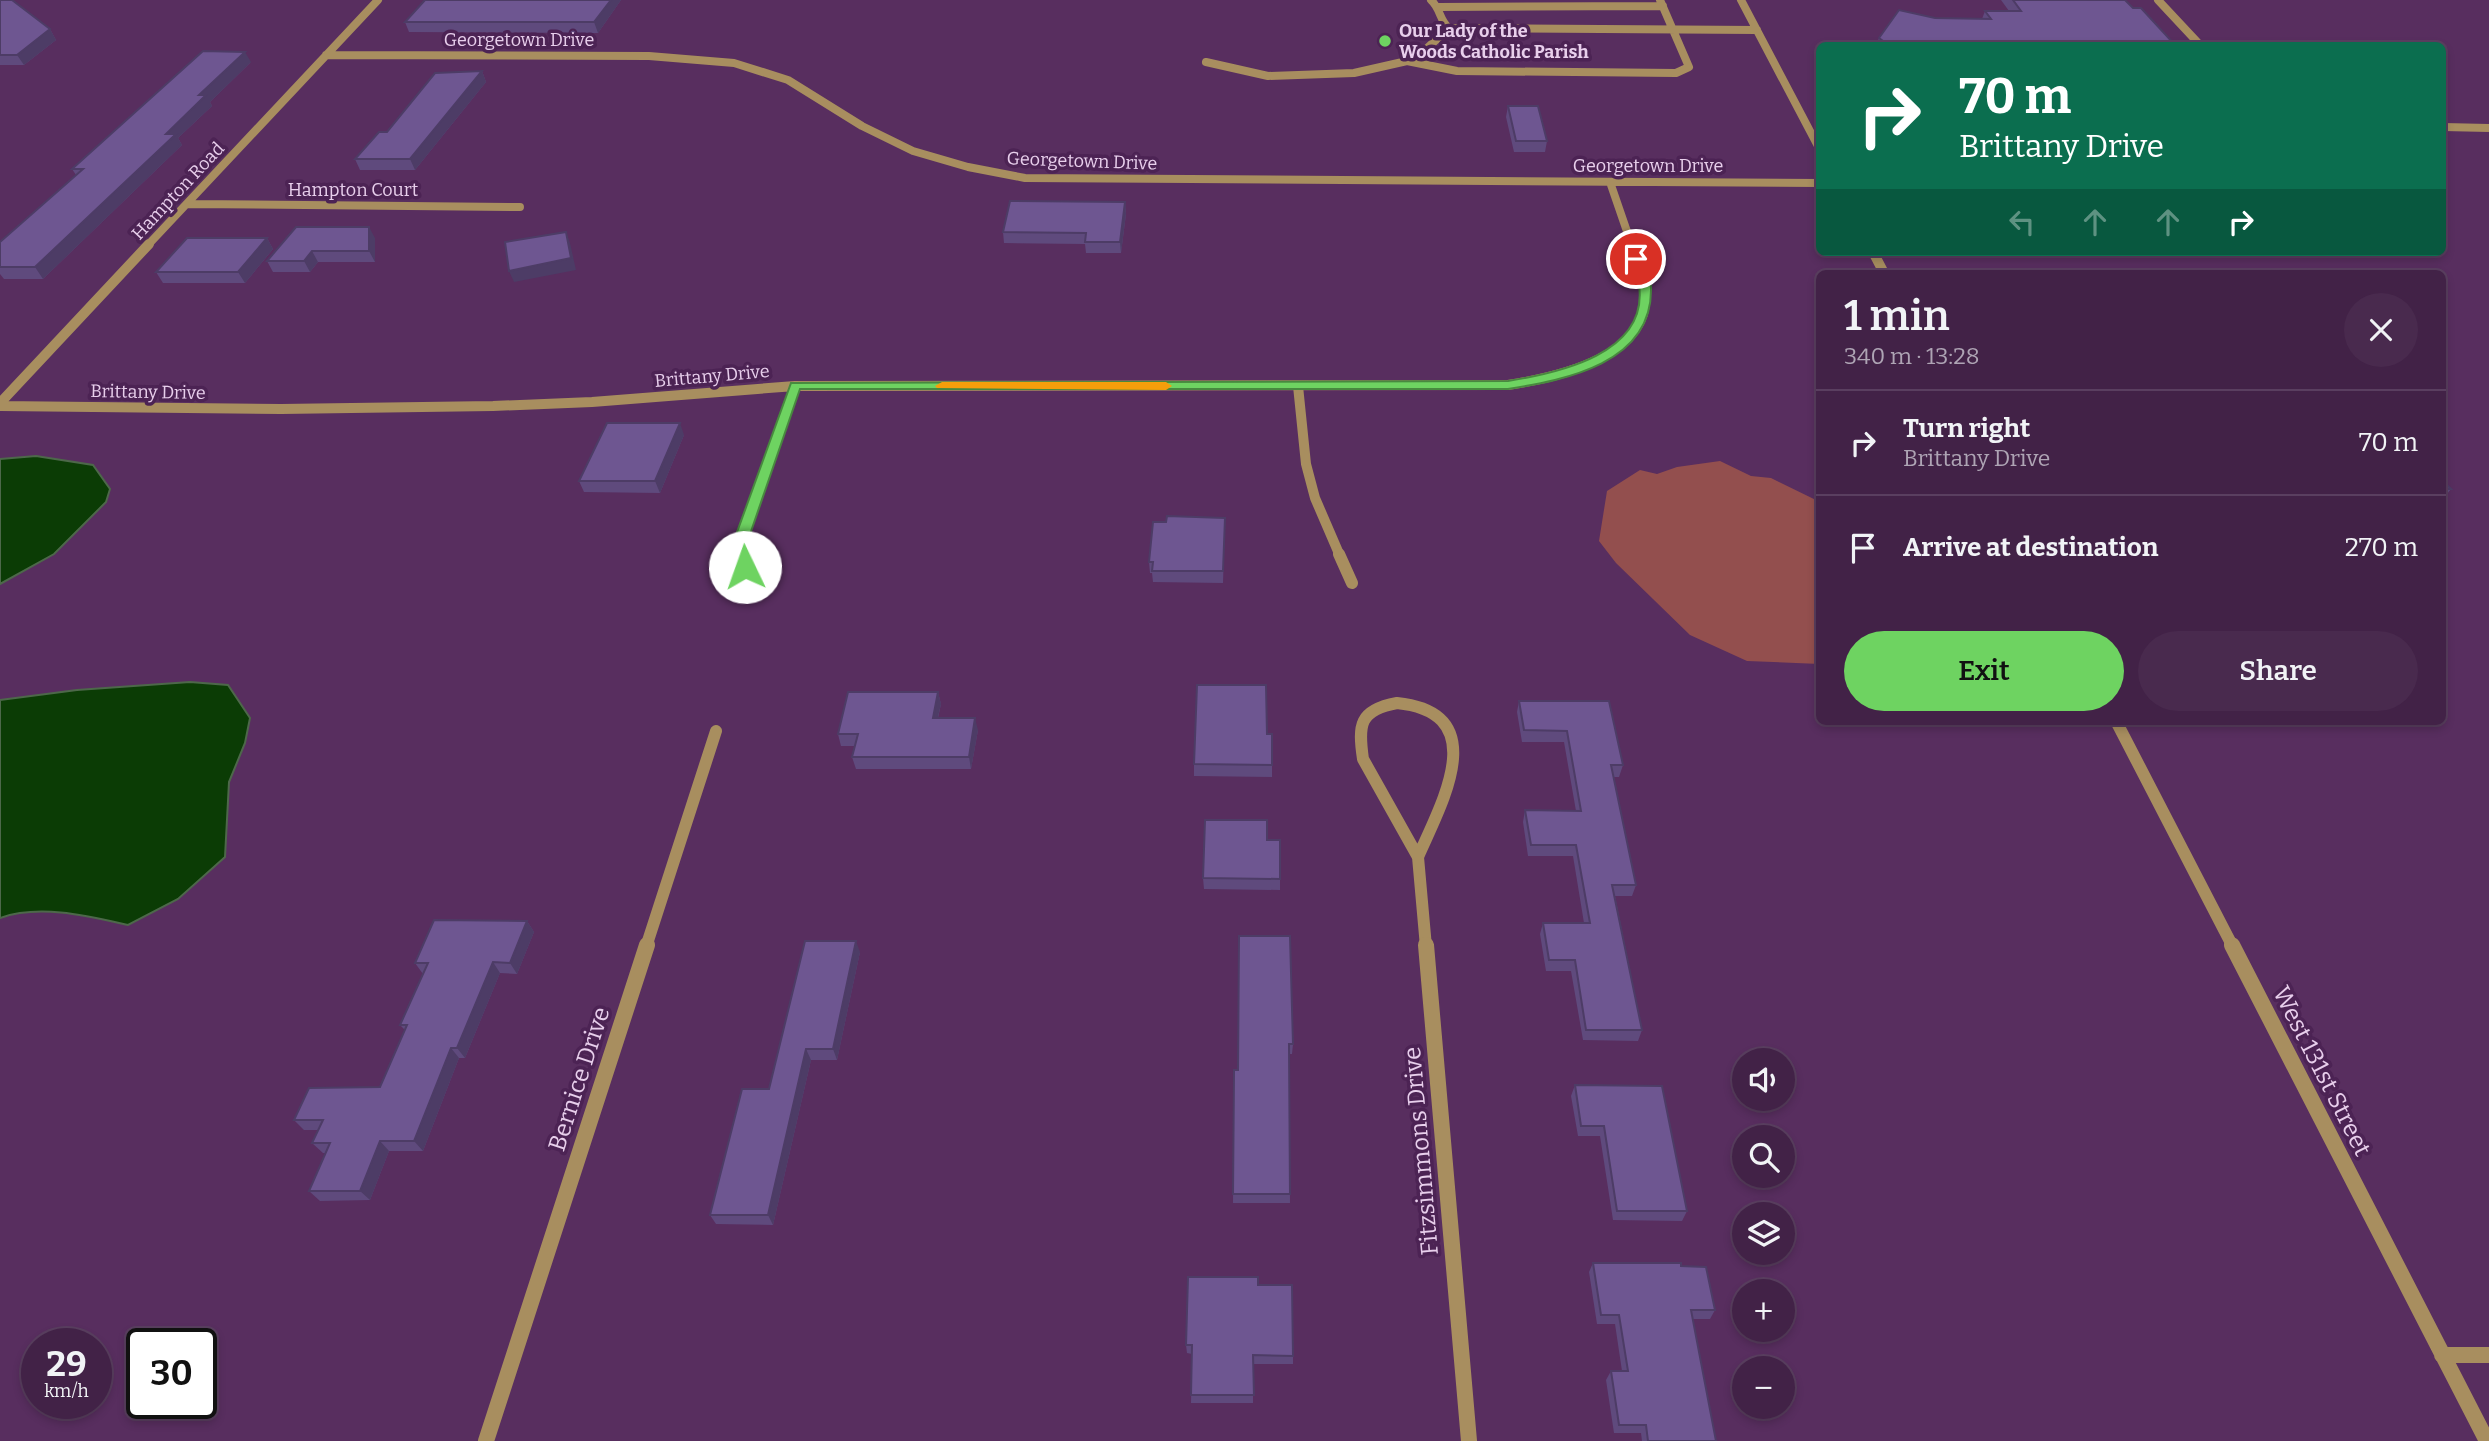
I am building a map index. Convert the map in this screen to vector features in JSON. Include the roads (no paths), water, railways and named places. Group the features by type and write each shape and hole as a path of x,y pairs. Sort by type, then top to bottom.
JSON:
{"street":[{"name":"Hampton Road","path":"0,405 378,0"},
{"path":"1431,0 1439,7 1443,23 1450,28 1757,30"},
{"path":"1741,0 1816,142"},
{"path":"2158,0 2197,42"},
{"path":"1407,61 1457,71 1676,73 1689,67 1662,3 1439,7"},
{"path":"1206,62 1253,74 1309,76 1375,69 1407,61 1450,28"},
{"name":"Georgetown Drive","path":"326,55 659,56 734,63 766,70 794,82 876,134 899,145 960,166 1025,178 1816,183"},
{"path":"1808,125 1816,125"},
{"path":"2446,127 2489,128"},
{"name":"Brittany Drive","path":"0,405 198,408 498,407 613,401 744,388 795,386 1508,385 1557,377 1596,362 1619,346 1633,331 1644,309 1645,285 1610,182"},
{"name":"Hampton Court","path":"187,204 520,207"},
{"path":"765,581 745,567 739,546 795,386"},
{"path":"1298,386 1300,423 1312,486 1352,583"},
{"name":"Fitzsimmons Drive","path":"1418,857 1454,769 1455,751 1452,733 1440,717 1428,708 1412,703 1396,703 1367,713 1360,727 1360,742 1363,759 1418,857 1469,1441"},
{"name":"West 131st Street","path":"2118,725 2487,1441"},
{"name":"Bernice Drive","path":"486,1441 716,731"},
{"path":"2442,1355 2489,1356"}],"place":[{"name":"Our Lady of the Woods Catholic Parish","path":"1385,41"}]}
